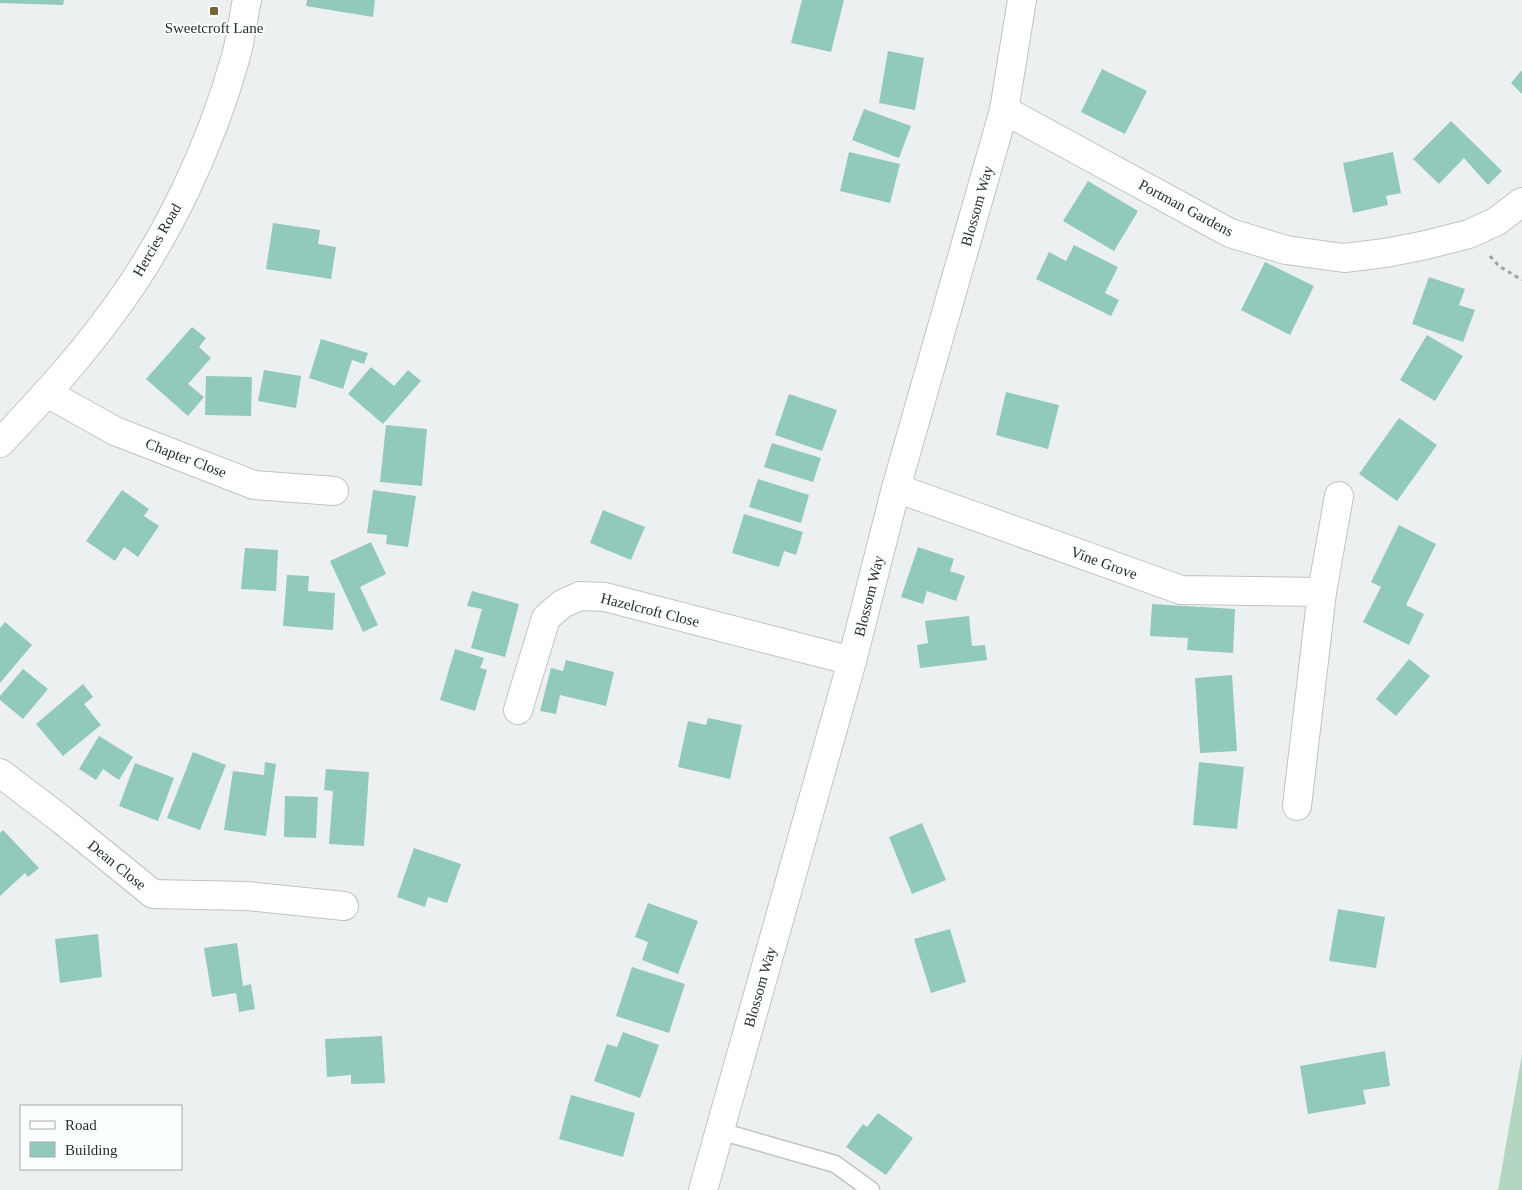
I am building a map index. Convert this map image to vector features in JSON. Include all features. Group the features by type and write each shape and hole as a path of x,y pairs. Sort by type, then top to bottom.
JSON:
{"street":[{"name":"Hercies Road","path":"0,443 47,393 110,317 152,252 188,184 214,122 236,55 247,0"},
{"name":"Blossom Way","path":"703,1190 852,662 896,488 1004,110 1022,0"},
{"name":"Portman Gardens","path":"1004,110 1230,232 1286,250 1344,258 1426,245 1469,234 1497,221 1522,202"},
{"name":"Chapter Close","path":"47,393 115,431 254,485 334,491"},
{"name":"Vine Grove","path":"896,488 1181,590 1322,592"},
{"path":"1297,806 1322,592 1339,496"},
{"name":"Hazelcroft Close","path":"518,710 546,618 562,604 580,596 605,598 852,662"},
{"name":"Dean Close","path":"0,773 62,820 153,894 247,896 344,906"}],"lane":[{"path":"720,1131 835,1164 871,1190"}],"path":[{"path":"1469,234 1499,266 1522,280"}],"green space":[{"path":"1522,1054 1522,1190 1498,1190"}],"building":[{"path":"0,0 64,0 63,5 0,3"},
{"path":"307,0 375,0 373,17 306,6"},
{"path":"802,0 844,0 831,52 791,43"},
{"path":"888,51 924,58 915,110 879,103"},
{"path":"1102,69 1147,91 1125,134 1081,112"},
{"path":"1522,70 1522,94 1511,83"},
{"path":"864,109 911,126 899,158 852,140"},
{"path":"1451,121 1502,171 1488,185 1464,158 1439,184 1413,159"},
{"path":"849,152 900,164 890,203 840,191"},
{"path":"1393,152 1401,193 1386,196 1388,205 1353,213 1343,163"},
{"path":"1088,181 1138,211 1114,251 1063,221"},
{"path":"273,223 320,230 318,244 336,247 331,279 266,269"},
{"path":"1074,245 1118,267 1105,293 1119,300 1111,316 1036,279 1049,252 1066,261"},
{"path":"1265,262 1314,286 1290,335 1241,310"},
{"path":"1429,277 1465,289 1459,305 1475,310 1463,342 1412,324"},
{"path":"192,327 206,338 199,347 211,358 188,384 204,397 188,416 146,379"},
{"path":"1427,335 1463,356 1435,401 1400,380"},
{"path":"321,339 368,353 364,364 352,360 343,389 309,378"},
{"path":"371,367 394,386 408,370 421,381 383,424 348,394"},
{"path":"264,370 301,376 296,408 258,401"},
{"path":"206,376 252,377 251,416 205,415"},
{"path":"1006,392 1059,405 1048,449 996,435"},
{"path":"789,394 837,410 822,451 775,435"},
{"path":"1399,418 1437,445 1397,501 1359,474"},
{"path":"386,425 427,429 422,486 380,482"},
{"path":"772,443 821,458 813,482 764,467"},
{"path":"758,479 809,495 801,523 749,507"},
{"path":"122,490 149,509 144,516 159,526 138,557 124,547 115,561 86,541"},
{"path":"373,490 416,496 408,547 386,544 387,535 367,533"},
{"path":"603,510 645,527 631,560 590,543"},
{"path":"744,514 803,532 796,555 784,551 779,567 732,553"},
{"path":"1399,525 1436,544 1406,605 1424,614 1409,645 1363,622 1381,587 1371,582"},
{"path":"371,542 386,574 360,587 378,625 363,632 330,561"},
{"path":"918,547 954,559 950,571 965,576 956,601 927,591 923,604 901,597"},
{"path":"245,548 278,550 276,591 241,589"},
{"path":"287,575 309,576 308,591 335,593 333,630 283,626"},
{"path":"472,591 519,604 505,657 471,648 482,609 467,606"},
{"path":"1152,604 1235,609 1233,653 1187,650 1188,638 1150,636"},
{"path":"969,616 972,646 985,645 987,660 920,668 917,645 928,643 925,621"},
{"path":"5,622 32,645 0,683 0,628"},
{"path":"455,649 484,658 480,668 487,670 475,711 440,700"},
{"path":"1409,659 1430,676 1396,716 1376,699"},
{"path":"566,660 614,672 606,706 560,695 556,714 540,711 551,668 563,671"},
{"path":"23,669 48,689 23,719 0,700 0,696"},
{"path":"1232,675 1237,751 1200,753 1195,678"},
{"path":"83,684 93,697 84,704 101,725 63,756 36,724"},
{"path":"708,718 742,725 730,779 678,767 688,721 706,725"},
{"path":"99,736 133,757 119,780 103,769 96,780 79,769"},
{"path":"193,752 226,765 200,830 167,818"},
{"path":"265,762 276,764 266,836 224,830 233,771 264,775"},
{"path":"1199,762 1244,767 1237,829 1193,825"},
{"path":"135,763 174,778 158,821 119,806"},
{"path":"326,769 369,772 364,846 329,844 333,791 324,790"},
{"path":"285,796 318,797 316,838 284,837"},
{"path":"922,823 946,880 912,894 889,837"},
{"path":"3,830 39,868 28,877 25,873 0,896 0,833"},
{"path":"414,848 461,864 447,903 428,897 425,907 397,897"},
{"path":"648,903 698,921 678,974 642,960 648,942 635,937"},
{"path":"1338,909 1385,917 1376,968 1329,961"},
{"path":"950,929 966,982 931,993 914,939"},
{"path":"98,934 102,977 60,983 55,939"},
{"path":"237,943 243,986 251,984 255,1009 239,1012 236,993 212,997 204,948"},
{"path":"632,967 685,984 669,1033 616,1016"},
{"path":"623,1032 659,1045 640,1098 594,1081 607,1044 617,1047"},
{"path":"382,1036 385,1083 351,1084 351,1075 327,1077 325,1039"},
{"path":"1385,1051 1390,1086 1363,1090 1366,1104 1308,1114 1300,1066"},
{"path":"571,1095 635,1113 623,1157 559,1139"},
{"path":"878,1113 913,1138 886,1175 846,1147 863,1124 867,1127"}],"place":[{"name":"Sweetcroft Lane","path":"214,11"}]}
